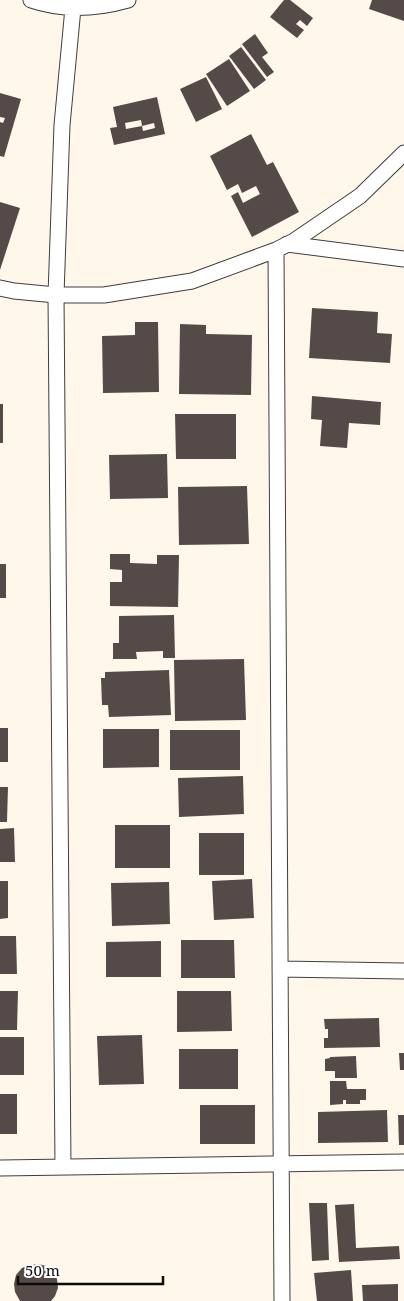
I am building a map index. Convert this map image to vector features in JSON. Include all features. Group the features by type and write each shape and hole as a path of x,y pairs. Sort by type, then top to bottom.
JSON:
{"street":[{"path":"31,0 73,8 107,6 128,0"},
{"path":"63,1168 56,295 62,125 73,8"},
{"path":"0,288 56,295 104,295 192,282 281,247 360,196 404,153"},
{"path":"281,247 404,259"},
{"path":"281,247 280,969 282,1301"},
{"path":"280,969 404,971"},
{"path":"0,1168 404,1162"}],"building":[{"path":"284,0 290,0 313,18 307,26 300,20 296,24 304,30 297,38 270,17"},
{"path":"372,0 404,0 404,21 369,9"},
{"path":"255,34 268,53 262,57 274,72 267,77 242,44"},
{"path":"241,47 266,80 254,89 229,56"},
{"path":"229,59 250,91 227,106 206,74"},
{"path":"206,77 222,109 196,122 180,89"},
{"path":"0,93 21,99 4,157 0,156 0,122 3,123 5,118 0,117"},
{"path":"157,97 165,134 114,145 110,128 117,127 113,107","holes":["141,120 142,126 126,129 125,123","154,123 155,128 143,131 142,126"]},
{"path":"251,134 267,165 273,162 299,212 252,237 231,196 238,192 243,203 260,194 256,186 242,193 238,184 227,190 210,156"},
{"path":"0,202 20,208 0,270"},
{"path":"312,308 378,312 377,333 392,334 390,363 309,358"},
{"path":"135,322 158,322 159,392 103,393 102,336 135,335"},
{"path":"180,324 206,325 206,334 252,335 251,395 179,394"},
{"path":"312,396 381,402 380,425 349,423 347,448 320,446 322,420 311,419"},
{"path":"0,404 3,404 3,443 0,443"},
{"path":"175,414 236,414 236,459 176,459"},
{"path":"167,454 168,498 110,499 109,455"},
{"path":"247,486 249,544 179,545 178,487"},
{"path":"110,554 130,554 130,563 157,564 157,555 179,555 178,607 110,606 110,582 122,582 122,570 110,569"},
{"path":"0,564 6,564 6,598 0,598"},
{"path":"174,615 175,658 163,658 163,651 136,652 137,659 113,659 113,643 119,643 119,616"},
{"path":"244,659 246,720 175,721 174,660"},
{"path":"169,670 171,715 109,717 108,705 102,705 101,678 105,678 105,672"},
{"path":"0,728 8,728 8,762 0,762"},
{"path":"103,729 159,729 159,767 103,768"},
{"path":"170,730 240,730 240,770 170,770"},
{"path":"243,776 244,814 179,817 178,778"},
{"path":"0,787 8,787 7,822 0,822"},
{"path":"115,825 170,825 170,868 115,868"},
{"path":"14,828 15,862 0,862 0,829"},
{"path":"199,833 244,833 244,875 199,875"},
{"path":"252,879 254,918 214,920 212,881"},
{"path":"0,881 8,881 8,918 0,919"},
{"path":"169,882 170,924 112,926 111,883"},
{"path":"0,936 16,936 17,974 0,974"},
{"path":"181,940 234,940 235,978 181,978"},
{"path":"161,941 161,977 106,977 106,942"},
{"path":"0,991 18,991 17,1030 0,1030"},
{"path":"177,991 231,991 232,1031 177,1032"},
{"path":"379,1018 380,1047 324,1048 324,1038 328,1038 328,1029 325,1029 324,1019"},
{"path":"142,1035 144,1084 99,1085 97,1036"},
{"path":"0,1037 24,1037 24,1075 0,1075"},
{"path":"179,1049 238,1049 238,1089 179,1089"},
{"path":"399,1053 404,1053 404,1070 400,1070"},
{"path":"356,1056 357,1078 335,1078 335,1071 325,1071 325,1059 330,1057"},
{"path":"330,1081 346,1081 347,1089 366,1089 366,1100 360,1100 360,1104 346,1104 346,1100 343,1100 343,1104 330,1105"},
{"path":"0,1094 17,1094 17,1134 0,1134"},
{"path":"200,1105 255,1105 255,1144 200,1144"},
{"path":"387,1110 388,1142 318,1143 318,1112"},
{"path":"398,1115 404,1115 404,1145 399,1145"},
{"path":"309,1203 327,1203 329,1260 312,1261"},
{"path":"354,1204 356,1248 399,1246 400,1259 339,1262 335,1205"},
{"path":"38,1264 46,1266 57,1279 58,1288 55,1296 51,1301 20,1301 15,1292 16,1275 22,1268"},
{"path":"351,1270 353,1301 317,1301 314,1273"},
{"path":"398,1284 398,1301 363,1301 362,1285"}]}
